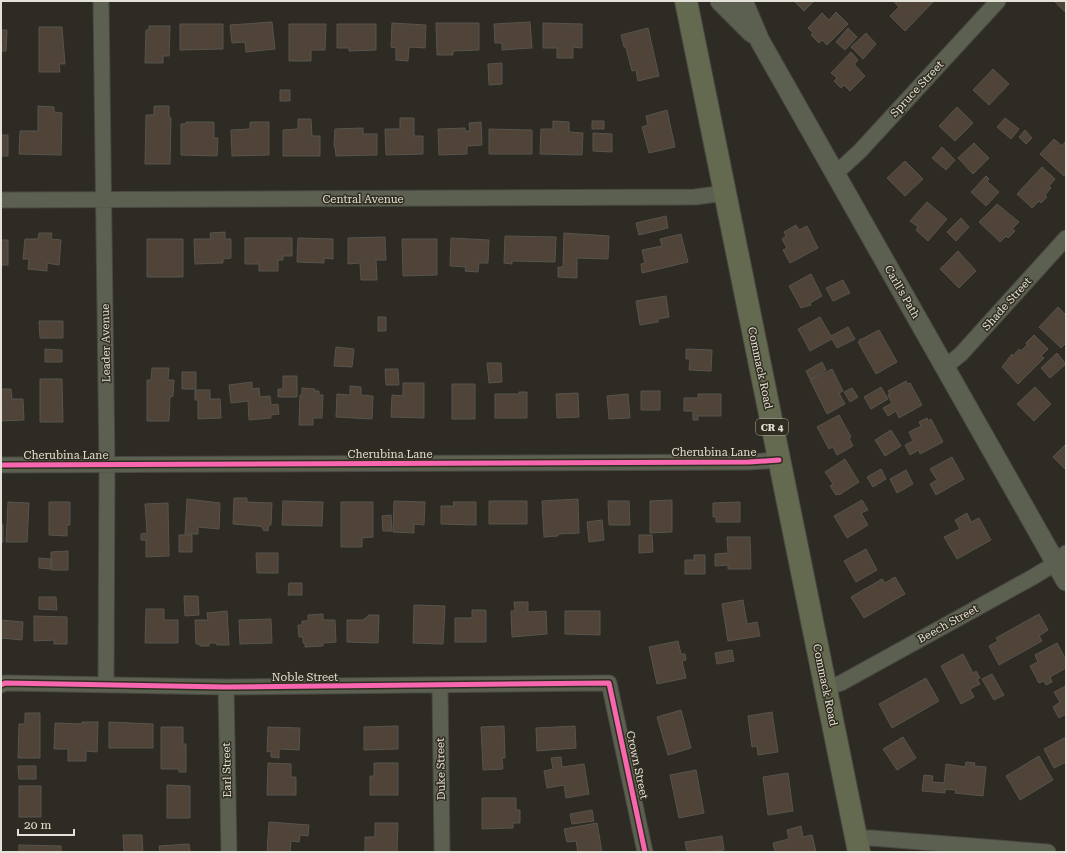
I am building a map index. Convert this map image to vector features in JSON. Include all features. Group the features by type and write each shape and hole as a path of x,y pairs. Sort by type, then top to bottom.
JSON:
{"main road":[{"name":"Commack Road","path":"686,1 858,845"}],"street":[{"name":"Leader Avenue","path":"102,1 107,466 106,684"},
{"path":"720,1 760,41"},
{"name":"Carll's Path","path":"742,1 760,41 945,367 1061,558 1066,581"},
{"name":"Spruce Street","path":"835,174 860,151 998,1"},
{"name":"Central Avenue","path":"1,200 687,197 725,194"},
{"name":"Shade Street","path":"945,367 961,354 1066,238"},
{"name":"Cherubina Lane","path":"1,466 749,462 779,460"},
{"name":"Beech Street","path":"826,688 841,683 858,674 1033,577 1061,558"},
{"name":"Noble Street","path":"1,685 5,683 226,687 609,683"},
{"name":"Crown Street","path":"609,683 645,852"},
{"name":"Duke Street","path":"440,685 442,852"},
{"name":"Earl Street","path":"226,687 229,852"},
{"path":"858,845 871,838 1048,852"}],"building":[{"path":"794,1 814,1 804,11"},
{"path":"893,1 933,2 905,31 890,16 899,7"},
{"path":"1054,1 1066,1 1066,13"},
{"path":"836,12 848,24 827,45 822,40 819,43 811,35 813,33 808,28 822,13 829,20"},
{"path":"272,22 275,49 246,52 245,42 232,43 230,25"},
{"path":"530,22 532,48 502,50 502,43 495,43 494,24"},
{"path":"392,23 426,25 425,48 409,47 408,61 396,60 396,48 391,47"},
{"path":"436,23 479,23 479,50 453,51 453,55 437,55"},
{"path":"543,23 582,24 582,48 573,47 573,58 557,58 557,48 543,48"},
{"path":"180,24 223,24 223,49 180,50"},
{"path":"289,24 326,24 325,50 311,50 311,61 289,61"},
{"path":"337,24 376,24 376,50 349,51 349,48 337,48"},
{"path":"149,26 170,26 169,56 163,56 163,63 145,63 146,30 149,30"},
{"path":"39,27 62,27 65,64 59,64 60,72 39,72"},
{"path":"648,28 659,76 638,81 636,70 632,71 621,35"},
{"path":"848,28 857,37 845,50 836,42"},
{"path":"1,30 7,30 6,51 1,51"},
{"path":"866,33 876,44 863,59 851,47"},
{"path":"851,52 858,60 854,64 865,76 850,91 844,85 841,88 834,81 837,78 831,73"},
{"path":"502,63 502,84 489,85 488,64"},
{"path":"993,69 1009,84 989,105 973,90"},
{"path":"280,90 290,90 290,101 280,101"},
{"path":"38,106 54,107 54,112 62,113 61,155 19,154 20,131 38,131"},
{"path":"154,106 169,106 169,117 171,118 170,164 145,164 146,115 154,115"},
{"path":"957,107 973,123 955,141 939,126"},
{"path":"667,110 675,147 649,153 642,127 648,125 646,116"},
{"path":"400,118 414,118 414,136 423,136 423,154 386,155 385,129 400,129"},
{"path":"1005,118 1019,129 1011,139 997,127"},
{"path":"298,119 311,119 312,136 320,136 320,156 283,156 283,130 298,129"},
{"path":"553,121 569,122 569,132 583,133 582,155 540,154 541,129 553,129"},
{"path":"592,121 604,121 604,129 592,129"},
{"path":"186,122 214,122 214,138 218,138 217,156 181,155 181,124 186,124"},
{"path":"250,122 269,122 269,155 232,156 231,130 250,129"},
{"path":"481,122 482,145 467,146 467,154 439,155 438,129 465,128 465,131 470,131 469,123"},
{"path":"363,128 363,134 377,134 377,155 336,156 334,146 335,129"},
{"path":"489,129 532,130 532,154 489,154"},
{"path":"1025,130 1032,138 1026,144 1019,137"},
{"path":"593,133 612,134 612,152 593,151"},
{"path":"1,135 8,135 8,156 1,156"},
{"path":"1054,139 1062,146 1066,141 1066,173 1064,176 1040,154"},
{"path":"974,143 989,158 973,174 958,158"},
{"path":"942,147 955,160 946,170 932,158"},
{"path":"905,161 923,179 905,196 887,178"},
{"path":"1042,167 1055,179 1049,186 1051,188 1045,195 1047,197 1041,203 1039,201 1032,208 1017,194"},
{"path":"986,176 989,179 987,181 999,192 986,206 971,192"},
{"path":"927,202 947,219 928,241 916,230 918,227 910,221"},
{"path":"997,204 1019,222 1012,229 1015,231 1008,238 1006,236 1000,242 979,222"},
{"path":"666,216 668,228 639,235 636,223"},
{"path":"961,218 969,227 956,241 947,232"},
{"path":"796,225 799,230 807,226 818,248 790,263 783,250 787,248 782,239 786,236 784,232"},
{"path":"225,232 225,239 231,239 231,258 223,259 223,263 195,264 194,239 211,239 210,233"},
{"path":"39,233 52,233 51,239 61,240 59,265 47,263 47,271 28,269 29,259 23,259 25,239 38,239"},
{"path":"564,233 609,236 608,259 577,258 577,278 558,277 558,267 563,267"},
{"path":"681,234 688,262 642,273 641,264 645,263 642,250 662,246 660,239"},
{"path":"505,236 556,237 555,262 512,261 512,264 504,263"},
{"path":"385,237 386,260 376,260 377,280 361,280 360,263 348,264 348,238"},
{"path":"245,238 292,238 292,256 283,256 283,260 278,260 278,271 259,271 259,264 245,264"},
{"path":"298,238 333,239 333,259 324,258 324,263 297,262"},
{"path":"451,238 489,240 488,263 479,263 478,272 465,271 466,267 450,266"},
{"path":"147,239 183,239 183,277 147,277"},
{"path":"402,239 437,239 437,275 403,276"},
{"path":"1,240 8,240 8,265 1,265"},
{"path":"958,251 976,271 959,288 940,269"},
{"path":"811,274 822,296 810,303 811,305 801,308 789,286"},
{"path":"843,280 850,293 833,301 826,288"},
{"path":"666,296 669,317 658,319 658,322 640,325 636,301"},
{"path":"1058,307 1066,315 1066,343 1061,348 1039,327"},
{"path":"378,317 386,317 386,331 378,331"},
{"path":"820,317 831,336 848,327 855,339 837,348 832,339 810,351 798,329"},
{"path":"39,321 63,321 63,338 40,338"},
{"path":"879,330 897,362 876,374 858,342 860,339"},
{"path":"1034,335 1048,349 1041,356 1044,358 1018,384 1002,367 1012,354 1013,356 1019,349 1021,351 1027,345 1026,343"},
{"path":"336,347 354,349 352,367 334,366"},
{"path":"45,349 62,350 62,362 45,362"},
{"path":"686,349 712,350 711,371 689,370 690,359 686,359"},
{"path":"1057,353 1066,364 1050,378 1041,368"},
{"path":"822,362 826,370 810,379 806,371"},
{"path":"487,363 501,363 502,382 489,383"},
{"path":"152,368 169,368 168,380 174,380 173,396 170,397 169,421 147,421 147,380 151,380"},
{"path":"385,369 398,369 399,385 386,385"},
{"path":"832,369 843,391 839,393 845,404 827,414 810,380"},
{"path":"182,372 196,372 196,389 182,389"},
{"path":"283,376 297,376 297,397 278,397 278,389 283,389"},
{"path":"40,379 62,379 63,422 40,422"},
{"path":"906,381 907,384 910,383 922,405 899,418 896,411 888,416 883,408 892,403 888,395 890,394 888,391"},
{"path":"252,382 252,389 259,388 260,397 270,396 271,405 278,404 279,414 271,415 271,418 249,420 248,401 231,403 229,385"},
{"path":"403,383 424,383 424,418 391,417 392,395 403,396"},
{"path":"452,384 475,384 475,419 452,419"},
{"path":"350,386 361,387 361,395 373,396 372,419 336,417 337,394 350,395"},
{"path":"881,387 888,399 871,409 864,397"},
{"path":"1035,387 1051,404 1034,421 1017,404"},
{"path":"302,388 315,389 314,391 319,391 319,395 323,395 322,418 313,418 313,425 299,425 300,395 302,395"},
{"path":"852,388 858,397 850,402 844,392"},
{"path":"1,389 11,389 12,399 23,399 24,420 2,421"},
{"path":"195,390 210,390 210,399 220,399 221,418 198,419 198,400 195,400"},
{"path":"641,391 660,391 660,410 641,410"},
{"path":"519,392 527,392 527,418 495,418 495,394 519,394"},
{"path":"578,393 579,417 557,418 556,394"},
{"path":"628,394 630,418 609,419 607,396"},
{"path":"698,394 721,394 721,416 698,416 698,420 693,420 693,411 684,411 684,398 698,398"},
{"path":"839,415 851,437 849,438 853,446 837,455 833,447 829,449 817,427"},
{"path":"927,418 928,421 931,419 943,442 920,454 919,450 910,455 905,445 913,441 909,432 921,426 919,422"},
{"path":"891,430 901,446 885,456 875,440"},
{"path":"1066,444 1066,470 1053,457"},
{"path":"952,457 964,479 936,495 930,484 937,480 930,469"},
{"path":"845,459 859,482 839,495 836,495 830,486 833,484 825,472"},
{"path":"881,469 886,479 873,487 867,477"},
{"path":"906,470 913,484 897,493 890,479"},
{"path":"234,498 247,498 247,502 272,503 271,525 269,525 268,531 263,530 263,527 233,524"},
{"path":"187,499 220,503 219,529 198,527 198,534 185,534"},
{"path":"578,499 579,533 558,534 558,536 544,537 542,501"},
{"path":"672,500 672,532 650,533 650,501"},
{"path":"862,500 868,510 861,513 868,525 847,538 834,516"},
{"path":"283,501 323,502 322,526 282,525"},
{"path":"394,501 425,502 424,525 414,524 414,533 393,532"},
{"path":"489,501 527,501 527,524 489,524"},
{"path":"608,501 629,501 630,525 609,525"},
{"path":"8,502 29,503 27,542 6,542"},
{"path":"49,502 70,502 70,525 67,525 67,536 49,535"},
{"path":"341,502 373,502 373,537 362,538 362,547 341,547"},
{"path":"453,502 476,502 476,525 441,524 441,506 454,506"},
{"path":"740,502 740,522 716,522 716,517 713,517 713,503"},
{"path":"168,503 169,556 146,557 146,540 141,540 141,534 147,533 145,504"},
{"path":"967,513 971,522 979,518 991,540 957,559 944,537 960,529 955,520"},
{"path":"391,515 392,531 383,531 382,516"},
{"path":"602,520 604,540 589,542 587,522"},
{"path":"1,524 3,524 3,542 1,542"},
{"path":"179,535 192,535 192,552 179,552"},
{"path":"639,535 652,535 653,552 639,553"},
{"path":"727,537 750,537 751,569 728,569 728,565 715,566 715,554 728,553"},
{"path":"866,549 877,570 856,582 844,561"},
{"path":"68,551 68,570 51,570 51,552"},
{"path":"256,553 278,553 278,573 257,573"},
{"path":"694,555 705,555 705,574 685,574 685,560 694,560"},
{"path":"39,558 51,559 50,569 39,568"},
{"path":"895,577 905,594 864,618 851,597 882,579 885,583"},
{"path":"289,583 302,583 302,595 288,595"},
{"path":"184,596 198,596 199,615 185,616"},
{"path":"39,597 56,597 57,610 39,609"},
{"path":"743,600 747,624 757,622 760,636 728,641 722,604"},
{"path":"514,602 528,602 528,612 546,611 547,634 512,637 511,611 515,611"},
{"path":"414,605 445,606 443,644 413,643"},
{"path":"146,609 164,609 164,620 178,620 178,643 145,643"},
{"path":"472,610 486,610 486,642 455,642 455,618 472,618"},
{"path":"227,611 229,645 209,643 209,646 200,646 200,644 196,644 195,620 208,620 207,613"},
{"path":"565,611 600,611 600,635 565,634"},
{"path":"323,614 323,620 335,620 336,642 323,643 323,646 305,647 303,637 299,637 298,625 302,625 302,621 308,621 308,615"},
{"path":"1039,614 1048,630 1039,636 1042,641 999,665 989,646 998,641 996,638"},
{"path":"369,615 379,615 378,643 347,642 347,620 363,620"},
{"path":"34,616 67,617 67,644 54,644 54,640 34,641"},
{"path":"271,619 272,643 240,644 239,620"},
{"path":"1,620 23,622 22,640 2,638 1,646"},
{"path":"678,641 681,654 685,654 686,660 682,661 686,678 657,684 649,647"},
{"path":"1057,643 1066,660 1066,668 1050,677 1052,682 1046,685 1044,681 1039,683 1030,666 1038,662 1035,655"},
{"path":"732,650 734,661 717,664 715,653"},
{"path":"963,654 973,673 976,671 980,678 977,679 980,684 970,689 974,697 961,704 941,666"},
{"path":"992,674 1004,695 994,700 982,679"},
{"path":"926,678 939,701 892,728 879,704"},
{"path":"1066,686 1066,714 1059,718 1053,707 1060,702 1054,692"},
{"path":"681,710 691,748 668,755 657,717"},
{"path":"772,712 778,752 758,755 757,746 752,747 748,716"},
{"path":"25,713 40,713 40,758 18,758 19,724 25,724"},
{"path":"82,722 98,722 97,752 86,751 86,761 68,761 68,749 54,749 55,723 82,724"},
{"path":"109,722 153,724 153,748 109,748"},
{"path":"398,726 398,749 364,750 364,727"},
{"path":"504,726 505,758 502,758 503,769 483,770 481,727"},
{"path":"575,726 576,748 537,751 536,728"},
{"path":"161,727 183,727 183,744 186,744 186,772 179,772 179,769 161,769"},
{"path":"268,727 300,728 299,750 279,749 279,758 271,757 271,751 267,752"},
{"path":"903,737 916,758 897,770 883,749"},
{"path":"1066,737 1066,762 1054,768 1044,749"},
{"path":"1039,756 1053,780 1020,800 1006,776"},
{"path":"561,757 562,767 584,764 589,794 566,798 564,785 547,788 544,771 553,769 551,758"},
{"path":"966,762 975,763 974,766 986,767 983,796 955,793 956,790 945,789 945,793 922,791 924,775 933,776 932,782 944,783 946,764 965,767"},
{"path":"268,763 291,764 291,777 296,777 296,795 267,795"},
{"path":"374,763 398,763 398,795 370,795 370,776 374,776"},
{"path":"18,766 36,766 36,779 19,779"},
{"path":"696,770 704,813 679,818 670,775"},
{"path":"788,773 793,811 768,815 763,777"},
{"path":"167,785 190,786 190,818 167,818"},
{"path":"19,786 41,786 41,817 19,817"},
{"path":"482,798 516,798 516,810 520,810 520,823 513,823 513,828 482,829"},
{"path":"592,810 594,821 572,824 570,814"},
{"path":"269,822 309,825 308,836 300,835 299,842 291,841 290,852 267,852"},
{"path":"375,823 398,823 397,852 365,852 365,837 375,837"},
{"path":"597,823 602,852 578,852 576,841 567,842 564,829"},
{"path":"801,826 803,837 812,835 816,852 775,852 773,843 789,839 787,830"},
{"path":"123,835 142,835 143,852 124,852"},
{"path":"722,836 724,850 710,852 687,852 685,842"},
{"path":"189,844 190,852 160,852 159,846"},
{"path":"19,845 61,846 61,852 19,852"}],"cycle path":[{"path":"1,465 749,462 779,460"},
{"path":"1,685 5,683 226,687 609,683 645,852"}]}
